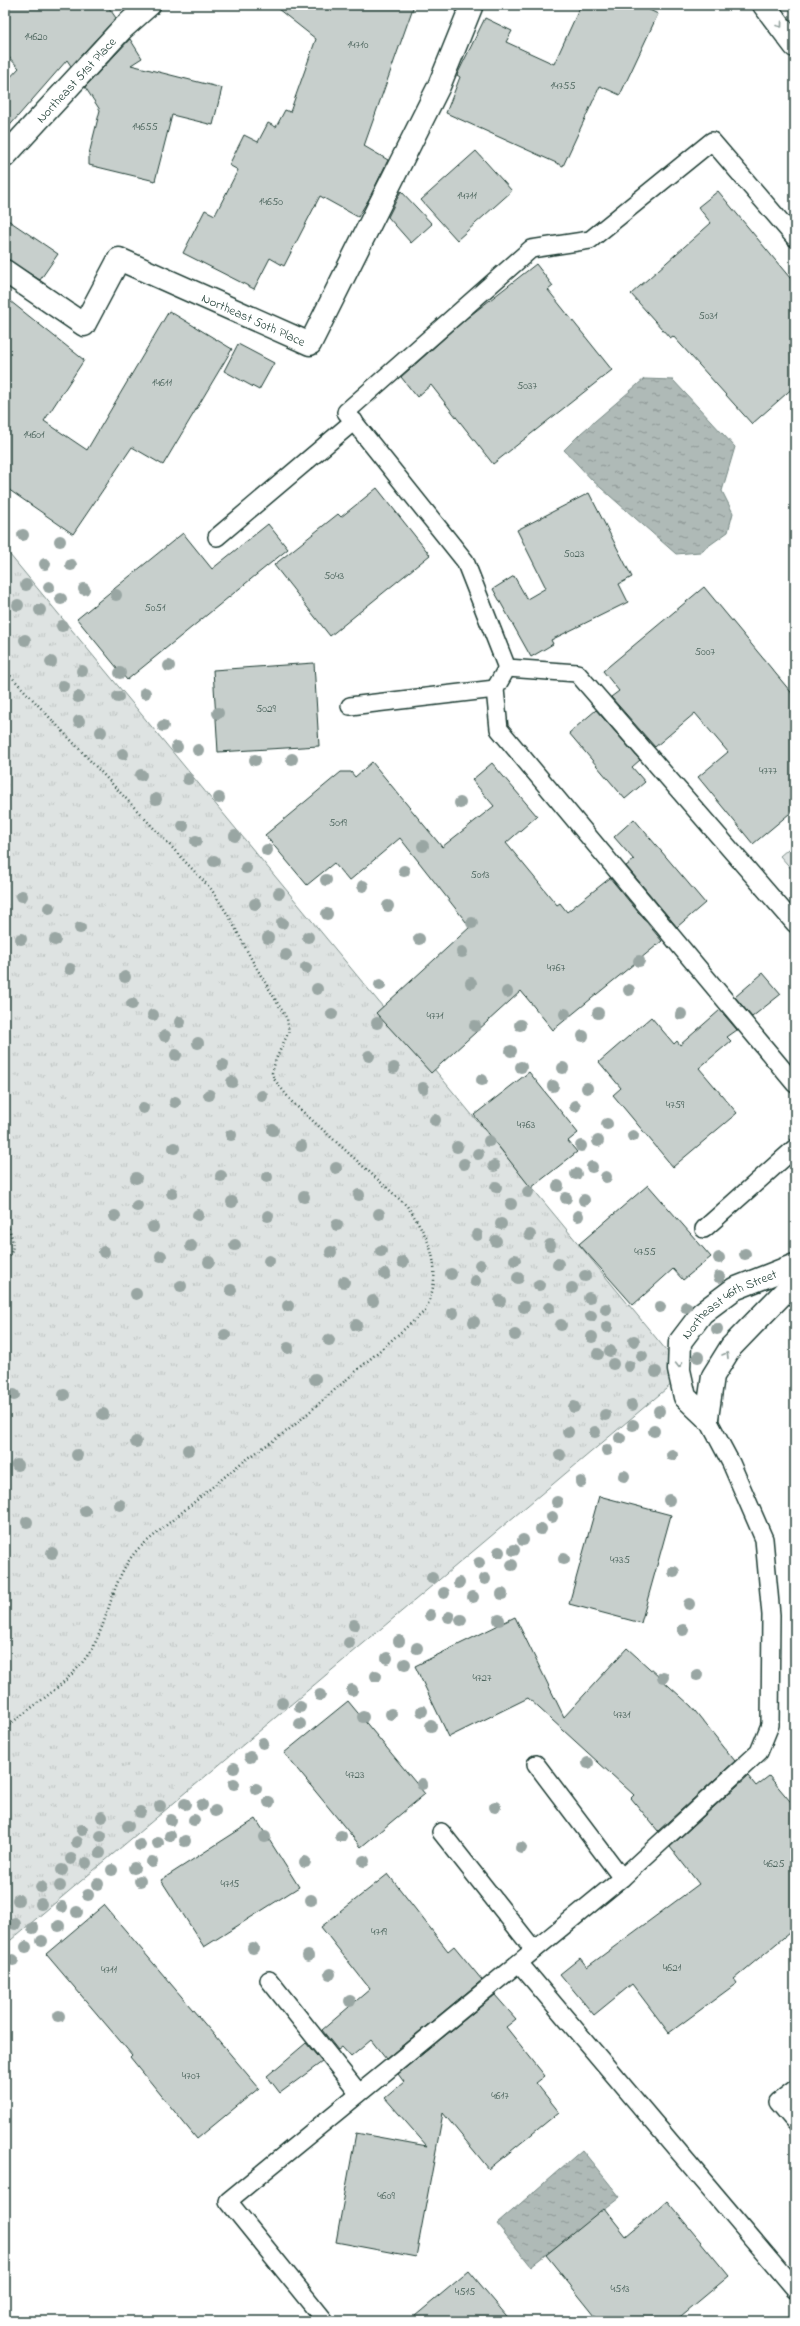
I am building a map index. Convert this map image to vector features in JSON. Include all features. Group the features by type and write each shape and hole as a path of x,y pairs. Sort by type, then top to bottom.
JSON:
{"street":[{"name":"Northeast 51st Place","path":"5,156 122,29 149,5"},
{"name":"Northeast 50th Place","path":"5,271 84,325 119,259 310,344 439,86 471,7 469,5"},
{"path":"764,5 795,46"},
{"name":"Northeast 46th Street","path":"707,1418 685,1397 679,1370 680,1342 702,1314 734,1289 795,1265"},
{"name":"Northeast 46th Street","path":"707,1418 713,1376 731,1347 795,1281"}],"lane":[{"path":"507,668 465,561 346,412 531,249 590,240 712,141 795,238"},
{"path":"217,537 354,421"},
{"path":"507,668 494,689 499,729 795,1084"},
{"path":"507,668 578,673 795,924"},
{"path":"350,706 494,689"},
{"path":"704,1229 795,1148"},
{"path":"325,2321 228,2201 622,1878 759,1752 770,1725 771,1615 764,1539 731,1463 707,1418"},
{"path":"536,1764 622,1878"},
{"path":"441,1832 534,1950"},
{"path":"519,1963 795,2289"},
{"path":"269,1980 359,2093"},
{"path":"795,2089 778,2102 795,2122"}],"path":[{"path":"5,670 211,889 230,918 287,1019 288,1031 276,1059 272,1073 274,1079 292,1102 407,1206 418,1221 435,1262 434,1284 424,1311 291,1428 240,1464 139,1548 130,1557 114,1588 102,1626 94,1645 84,1661 60,1684 5,1728"},
{"path":"5,1221 11,1230 13,1242 12,1251 5,1261"}],"green space":[{"path":"5,549 685,1373 5,1945"},
{"path":"795,843 795,873 780,856"}],"water":[{"path":"644,379 673,380 735,447 722,491 733,513 728,532 700,552 676,554 593,481 564,450 581,433"},
{"path":"582,2150 620,2197 531,2266 497,2224"}],"building":[{"path":"5,5 107,5 116,18 71,66 67,60 5,131 5,83 19,68 5,53"},
{"path":"273,5 414,5 364,146 388,160 370,197 358,217 320,196 284,266 270,258 254,289 183,253 205,210 215,215 238,170 229,165 244,135 258,142 268,123 276,127 285,110 290,112 316,39"},
{"path":"581,5 639,5 658,14 620,95 600,86 563,166 446,113 460,77 457,75 485,18 512,31 506,42 554,64"},
{"path":"130,39 142,58 131,65 222,88 213,125 172,115 155,181 89,165 89,154 100,110 85,87"},
{"path":"476,151 512,191 457,240 421,200"},
{"path":"401,191 432,224 411,243 388,217"},
{"path":"718,191 795,284 795,386 752,424 673,336 670,338 631,294 711,223 698,207"},
{"path":"5,218 58,254 40,280 5,258"},
{"path":"536,264 553,286 548,290 612,370 493,464 431,385 417,397 401,377 467,318"},
{"path":"5,297 84,360 44,421 87,450 169,311 232,349 163,465 132,447 73,534 5,487"},
{"path":"238,344 274,363 259,390 224,371"},
{"path":"377,488 430,555 330,636 274,565 338,514 341,517"},
{"path":"589,493 632,577 619,584 628,602 551,640 553,644 531,657 493,589 514,576 527,599 546,588 517,530"},
{"path":"268,524 288,549 127,680 77,619 183,533 212,569"},
{"path":"704,587 795,697 795,809 753,844 698,777 728,752 695,713 655,747 611,697 619,691 603,671"},
{"path":"314,663 319,746 218,752 213,670"},
{"path":"596,710 640,760 632,767 645,782 625,799 569,733"},
{"path":"372,762 442,847 494,806 472,780 492,763 537,816 506,843 557,905 560,903 567,912 610,878 662,941 553,1030 521,991 431,1073 376,1013 470,927 400,838 349,881 334,863 307,885 265,835 341,772 351,772 355,777"},
{"path":"634,819 705,903 677,927 626,866 634,860 614,837"},
{"path":"763,973 781,994 752,1017 735,997"},
{"path":"720,1010 737,1030 727,1037 731,1041 699,1068 737,1113 673,1167 613,1095 621,1088 599,1062 651,1017 674,1044 677,1041 680,1045"},
{"path":"529,1072 578,1133 568,1141 577,1152 531,1188 474,1115"},
{"path":"648,1185 711,1257 683,1280 673,1269 633,1305 579,1244"},
{"path":"599,1496 671,1515 641,1623 569,1604"},
{"path":"515,1617 564,1717 627,1648 691,1706 735,1761 658,1831 631,1798 634,1795 528,1698 449,1737 415,1666"},
{"path":"348,1701 425,1794 361,1847 284,1753"},
{"path":"748,1776 756,1786 769,1776 795,1807 795,1928 734,1979 737,1983 669,2033 632,1984 594,2015 560,1974 580,1958 587,1967 699,1884 670,1847"},
{"path":"256,1819 299,1887 204,1947 161,1880"},
{"path":"388,1874 448,1951 454,1946 482,1980 386,2059 371,2040 351,2057 342,2047 338,2050 322,2030 370,1989 321,1927"},
{"path":"104,1905 259,2088 197,2139 130,2057 132,2055 46,1954"},
{"path":"495,1995 516,2019 506,2027 545,2076 536,2083 559,2112 489,2169 443,2113 416,2257 336,2242 356,2133 427,2146 385,2098 404,2082 398,2074"},
{"path":"306,2043 322,2062 280,2093 267,2076"},
{"path":"667,2201 729,2276 675,2321 599,2321 546,2255 604,2208 626,2236"},
{"path":"469,2271 511,2321 409,2321"}]}
